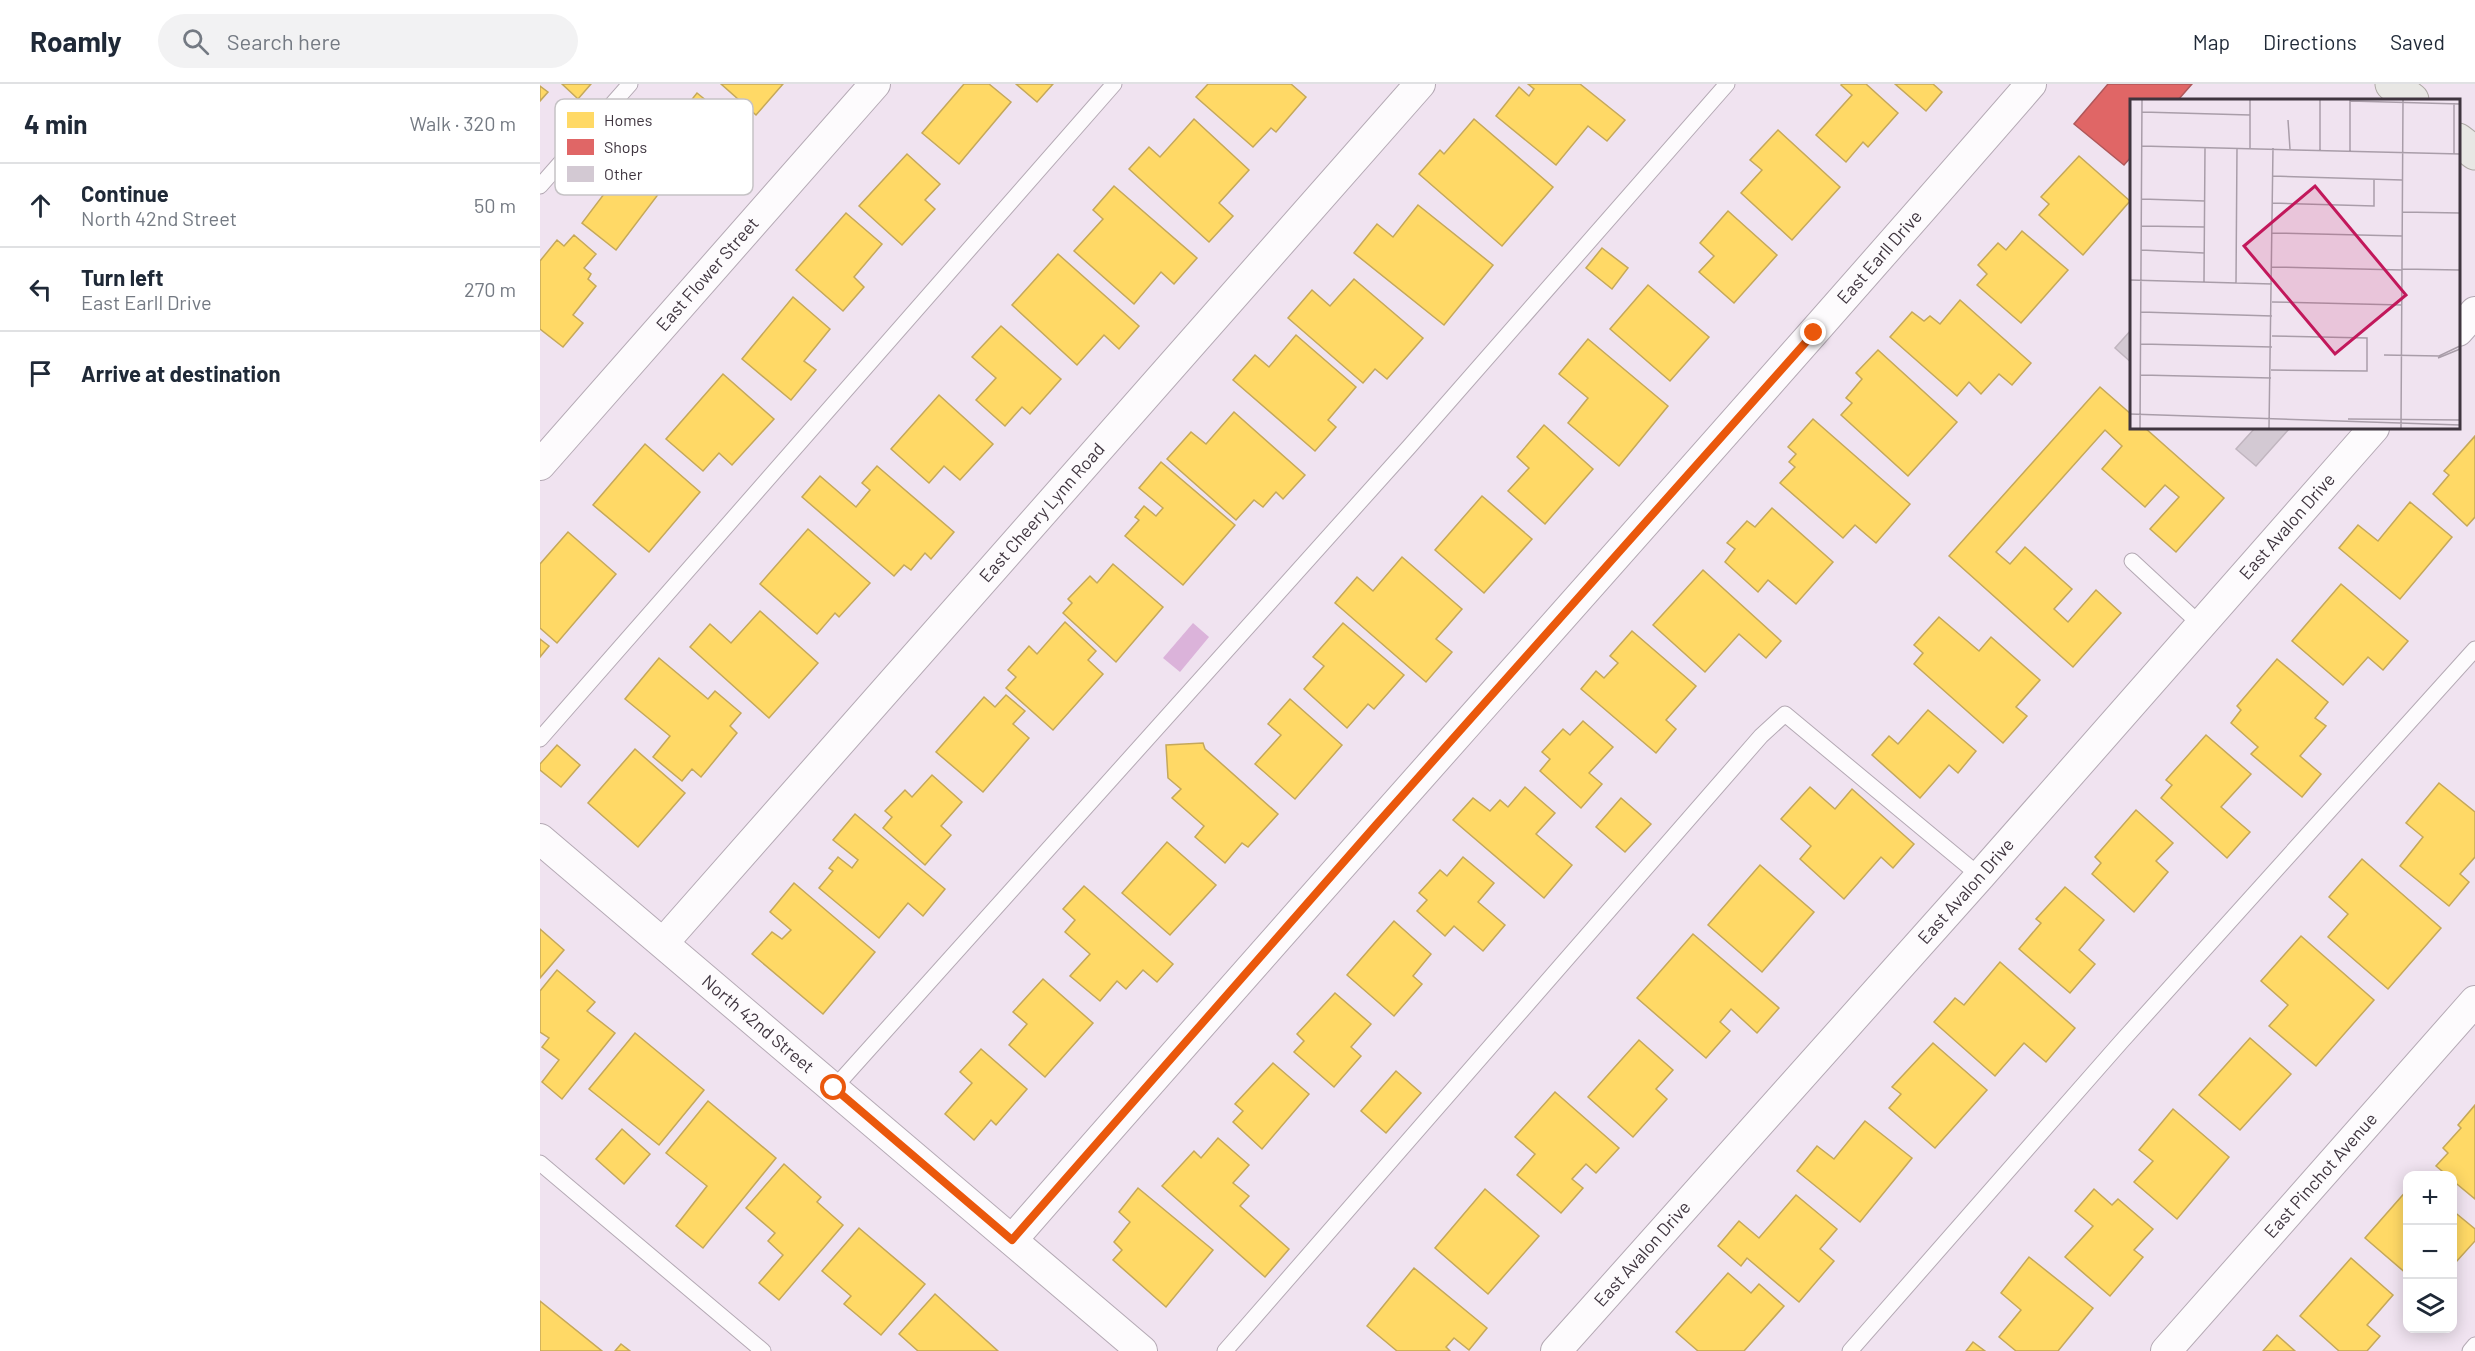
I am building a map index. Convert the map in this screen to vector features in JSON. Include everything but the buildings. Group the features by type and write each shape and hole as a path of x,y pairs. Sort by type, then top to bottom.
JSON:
{"main road":[{"path":"2392,84 2411,99"},
{"path":"2460,142 2475,153"}],"street":[{"name":"East Flower Street","path":"540,465 875,84"},
{"name":"East Cheery Lynn Road","path":"664,942 1420,84"},
{"name":"East Earll Drive","path":"1012,1240 1368,834 1814,333 2031,84"},
{"path":"2460,329 2475,312"},
{"name":"East Avalon Drive","path":"1556,1351 1980,876 2373,429"},
{"name":"North 42nd Street","path":"540,839 664,942 1142,1351"},
{"name":"East Pinchot Avenue","path":"2166,1351 2475,1001"}],"lane":[{"path":"617,99 630,84"},
{"path":"540,739 1114,84"},
{"path":"834,1088 1393,464 1727,84"},
{"path":"540,186 555,169"},
{"path":"2132,561 2200,624"},
{"path":"1850,1351 2121,1042 2475,650"},
{"path":"1225,1351 1761,736 1785,714 1980,876"},
{"path":"540,1163 763,1351"},
{"path":"2470,1351 2475,1345"}],"shaded area":[{"path":"1193,623 1209,637 1180,672 1163,658"}],"route":[{"path":"834,1088 1012,1240 1376,825 1814,333"}]}
